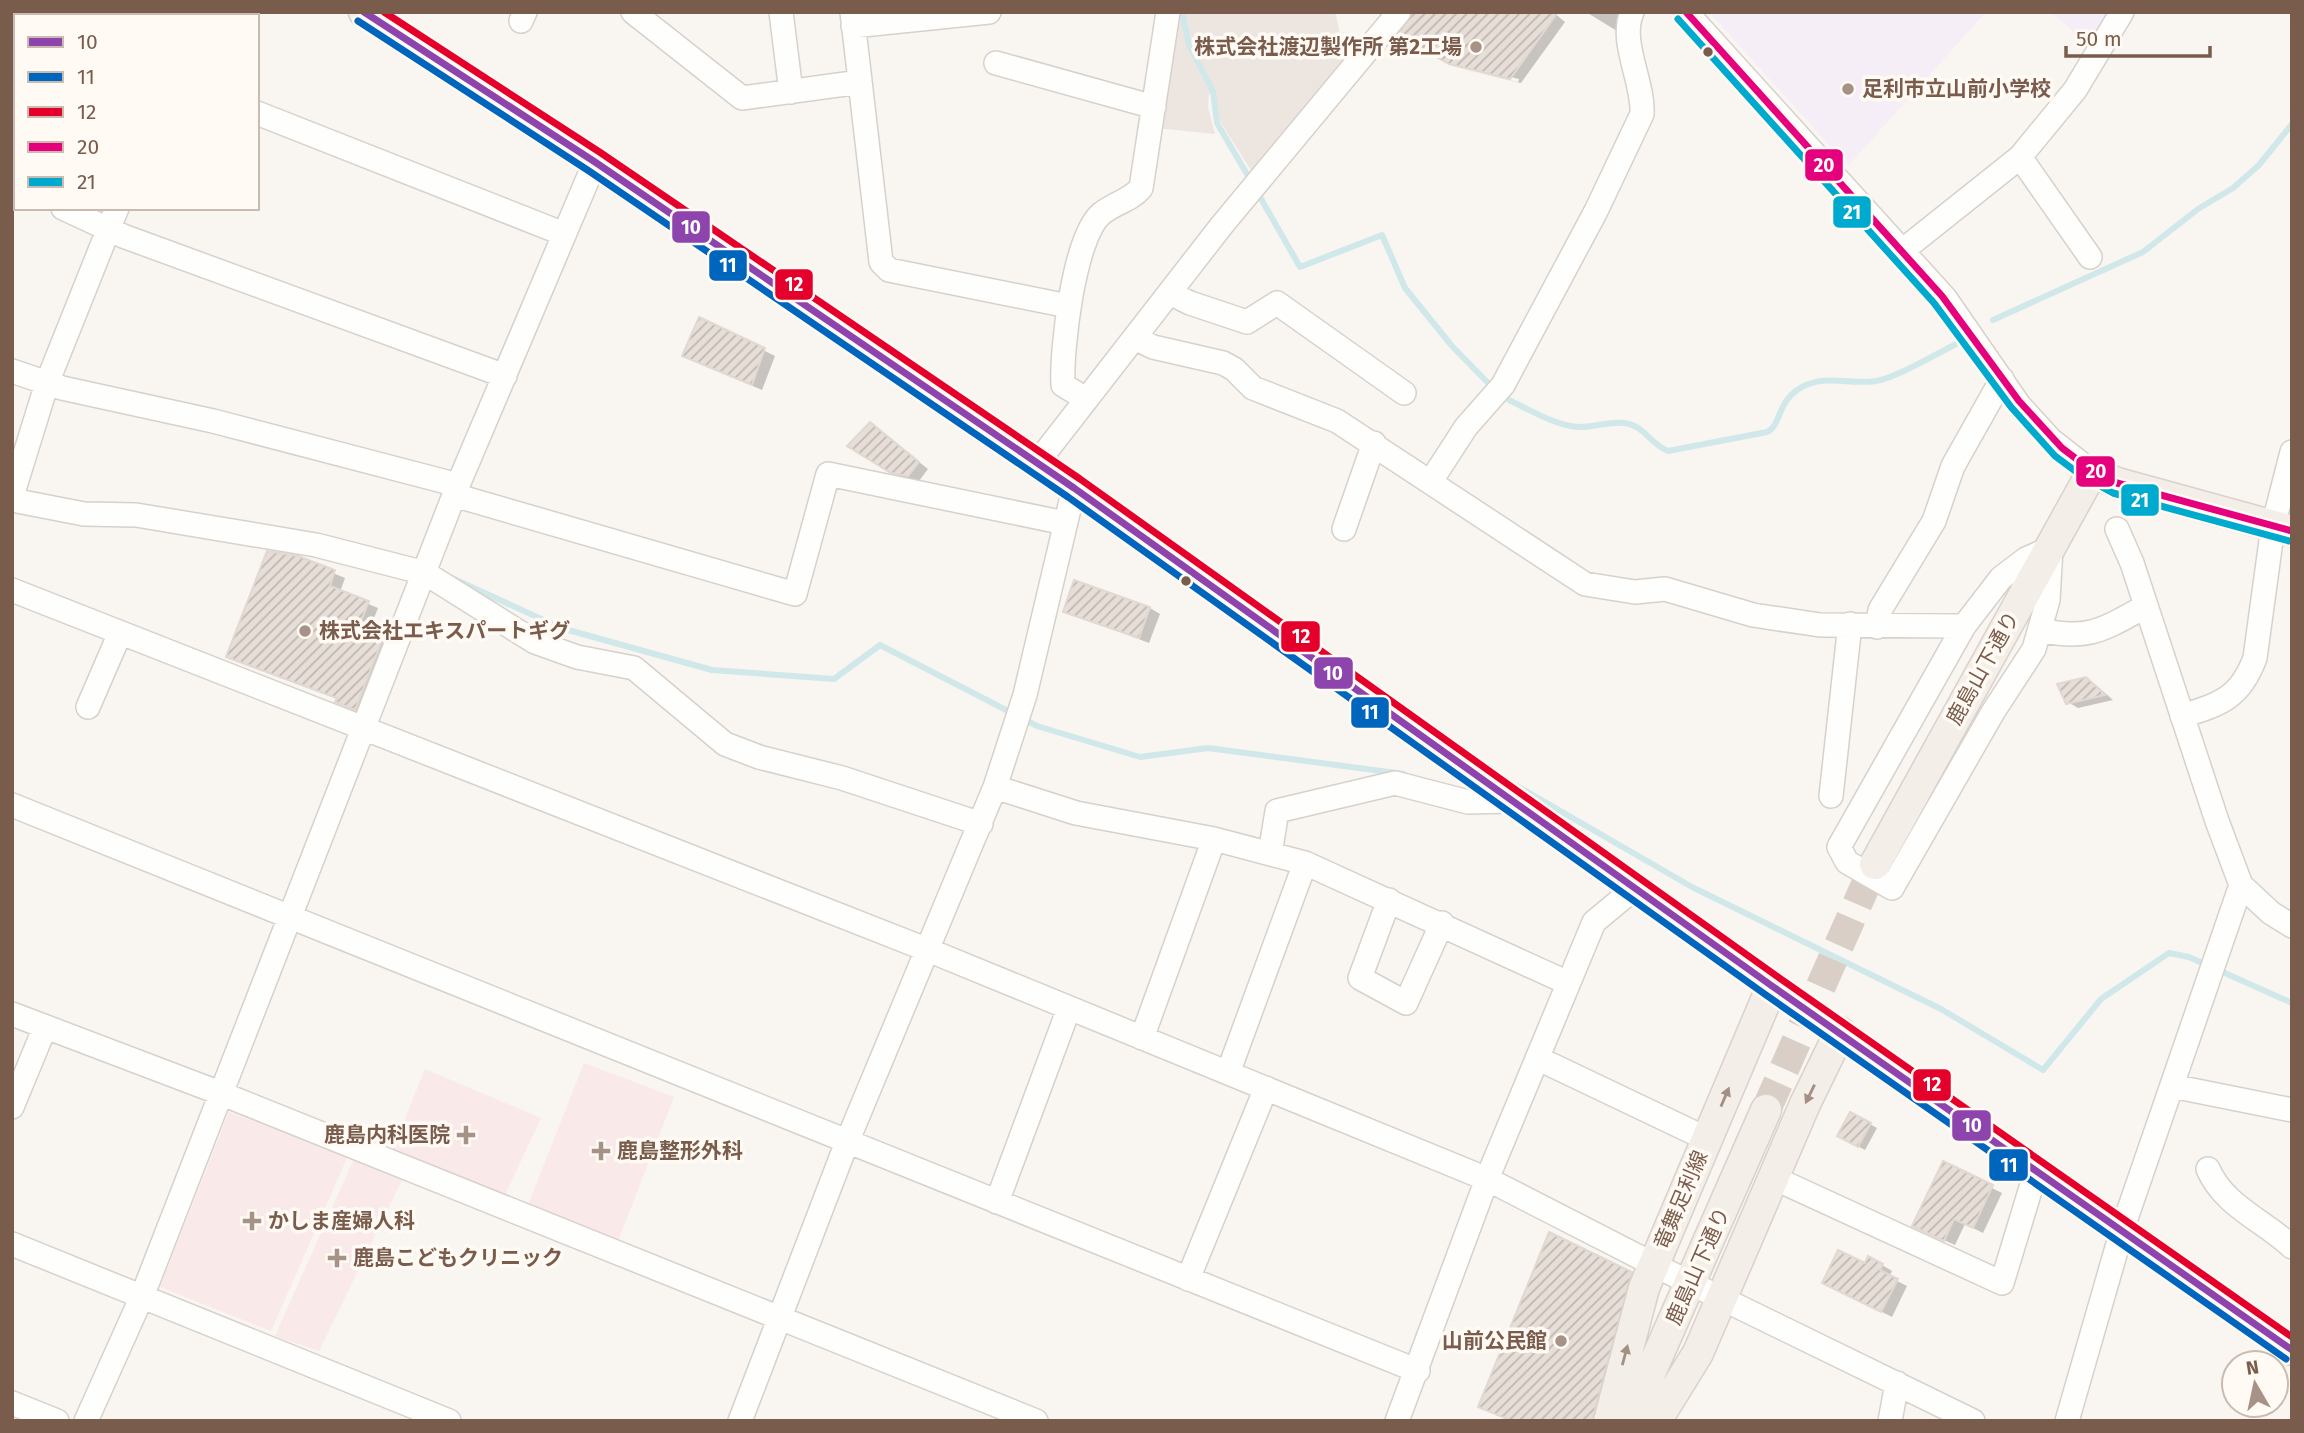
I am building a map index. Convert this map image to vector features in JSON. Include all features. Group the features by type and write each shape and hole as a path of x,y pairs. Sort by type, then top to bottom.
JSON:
{"main road":[{"path":"364,12 595,162 1074,488 1772,986 2292,1350"},
{"path":"2092,472 2117,483 2282,528"},
{"name":"鹿島山下通り","path":"1875,864 2092,472"},
{"name":"竜舞足利線","path":"1609,1421 1630,1337 1654,1263 1772,986"},
{"path":"1656,1421 1698,1353 1840,1032"},
{"name":"鹿島山下通り","path":"1629,1421 1766,1110"}],"street":[{"path":"633,12 742,98 860,82"},
{"path":"781,12 791,92"},
{"path":"989,12 853,19 881,262 889,270 1068,306"},
{"path":"1086,399 1063,385 1068,306 1085,245 1100,214 1134,196 1141,188 1168,12"},
{"path":"1037,463 1223,225 1399,12"},
{"path":"1431,481 1466,426 1503,385 1596,211 1642,114 1643,100 1628,30 1632,12"},
{"path":"1686,12 1945,298 2019,405 2051,440 2092,472"},
{"path":"1902,251 2020,157 2075,90 2122,12"},
{"path":"996,63 1154,107"},
{"path":"259,114 564,234"},
{"path":"2020,157 2090,257"},
{"path":"86,1421 143,1294 456,490 595,162"},
{"path":"67,210 108,230 505,376"},
{"path":"116,210 47,383 13,494 84,514 136,515 316,545 425,573 535,642 577,657 634,668 725,744 758,757 842,778 981,824"},
{"path":"1170,293 1190,303 1247,322 1277,303 1404,393"},
{"path":"1135,338 1153,347 1223,363 1253,388 1314,409 1374,443 1571,578 1585,584 1635,592 1665,589 1784,621 1819,625 1964,625"},
{"path":"12,371 47,383 213,421 456,490 794,594 828,474 1066,523"},
{"path":"1877,627 1880,610 1934,520 1953,466 2002,379"},
{"path":"1344,529 1374,443"},
{"path":"2182,716 2211,707 2232,696 2248,677 2255,657 2282,528 2292,452"},
{"path":"740,1421 847,1142 995,787 1025,695 1074,488"},
{"path":"2117,529 2132,563 2241,885 2271,913 2292,926"},
{"path":"2051,548 2048,600 2034,649 1993,712 1892,888 1847,862 1839,847 1964,625 2001,578 2026,559 2051,548"},
{"path":"12,590 928,950 1487,1179 1690,1283 1973,1421"},
{"path":"2040,630 2068,636 2093,633 2146,606"},
{"path":"1831,796 1850,624"},
{"path":"88,707 120,633"},
{"path":"1270,854 1277,811 1356,790 1395,783 1468,802 1512,801"},
{"path":"995,787 1076,813 1214,839 1305,863 1442,923 1568,983"},
{"path":"12,805 1418,1371"},
{"path":"1142,1038 1214,839"},
{"path":"1228,1073 1305,863"},
{"path":"2067,1421 2122,1230 2241,885"},
{"path":"1397,1421 1418,1371 1487,1179 1594,922 1635,888"},
{"path":"1389,900 1360,978 1406,1003 1442,923"},
{"path":"997,1202 1069,1008"},
{"path":"12,1014 220,1093 779,1319 1006,1415 1036,1421"},
{"path":"12,1107 45,1027"},
{"path":"1537,1058 1707,1139"},
{"path":"2172,1086 2292,1110"},
{"path":"1188,1279 1266,1088"},
{"path":"2208,1169 2222,1193 2292,1247"},
{"path":"1774,1178 2002,1283 2036,1171"},
{"path":"12,1244 143,1294 449,1421"},
{"path":"1890,1421 1896,1383"},
{"path":"12,1403 57,1421"}],"shaded area":[{"path":"1173,12 1335,12 1346,58 1252,172 1218,118 1216,94 1209,94 1208,107 1215,134 1156,128"},
{"name":"足利市立山前小学校","path":"1709,12 1986,12 1848,166"},
{"name":"足利市立山前小学校","path":"2051,12 2114,12 2093,48"},
{"name":"鹿島整形外科","path":"584,1063 674,1097 618,1241 528,1205"},
{"name":"鹿島内科医院","path":"425,1069 541,1118 505,1195 392,1151"},
{"name":"かしま産婦人科","path":"229,1112 348,1156 271,1331 160,1287"},
{"name":"鹿島こどもクリニック","path":"354,1159 402,1180 319,1351 275,1336"}],"building":[{"name":"株式会社渡辺製作所 第2工場","path":"1413,12 1558,12 1510,79 1449,64 1398,35"},
{"path":"699,317 765,348 752,385 682,356"},
{"path":"870,422 919,462 908,476 891,473 847,446"},
{"name":"株式会社エキスパートギグ","path":"267,551 298,556 335,570 330,586 369,601 359,626 384,635 355,710 335,702 337,698 226,657"},
{"path":"1074,580 1150,607 1139,638 1063,612"},
{"path":"2086,677 2105,695 2066,704 2057,684"},
{"path":"1850,1112 1871,1123 1858,1147 1837,1136"},
{"path":"1943,1161 1993,1185 1973,1228 1954,1219 1944,1241 1912,1226"},
{"name":"山前公民館","path":"1549,1232 1632,1272 1592,1421 1512,1421 1478,1407"},
{"path":"1838,1250 1865,1263 1868,1256 1883,1264 1880,1270 1898,1279 1881,1312 1822,1283"}],"waterway":[{"path":"1182,12 1189,45 1213,91 1217,123 1251,181"},
{"path":"1993,320 2143,252 2198,209 2233,188 2259,165 2292,124"},
{"path":"1256,190 1300,267 1382,235 1405,288 1452,346 1489,384"},
{"path":"1509,400 1543,417 1571,426 1631,424 1668,451 1767,432 1772,429 1789,397 1806,385 1832,380 1867,382 1884,379 1958,343"},
{"path":"452,578 561,628 712,670 834,679 880,645 1037,726 1140,757 1208,748 1404,774"},
{"path":"1517,786 1692,887 1941,1009 2043,1070 2101,999 2169,953 2189,957 2292,1003"}],"tunnel":[{"path":"1766,1110 1875,864"}],"transit line":[{"name":"10","path":"364,12 595,162 1074,488 1772,986 2292,1350"},
{"name":"12","path":"384,12 601,153 1080,479 1778,977 2292,1337"},
{"name":"20","path":"1686,12 1942,296 2019,401 2062,448 2087,467 2117,483 2292,531"},
{"name":"21","path":"1678,19 1934,303 2011,407 2055,456 2082,476 2113,493 2289,541"},
{"name":"11","path":"358,21 589,171 1068,497 1766,995 2272,1349"}],"place":[{"name":"株式会社渡辺製作所 第2工場","path":"1476,47"},
{"name":"足利市立山前小学校","path":"1848,89"},
{"name":"株式会社エキスパートギグ","path":"305,631"},
{"name":"鹿島内科医院","path":"466,1135"},
{"name":"鹿島整形外科","path":"601,1151"},
{"name":"かしま産婦人科","path":"252,1221"},
{"name":"鹿島こどもクリニック","path":"337,1258"},
{"name":"山前公民館","path":"1561,1341"}]}
